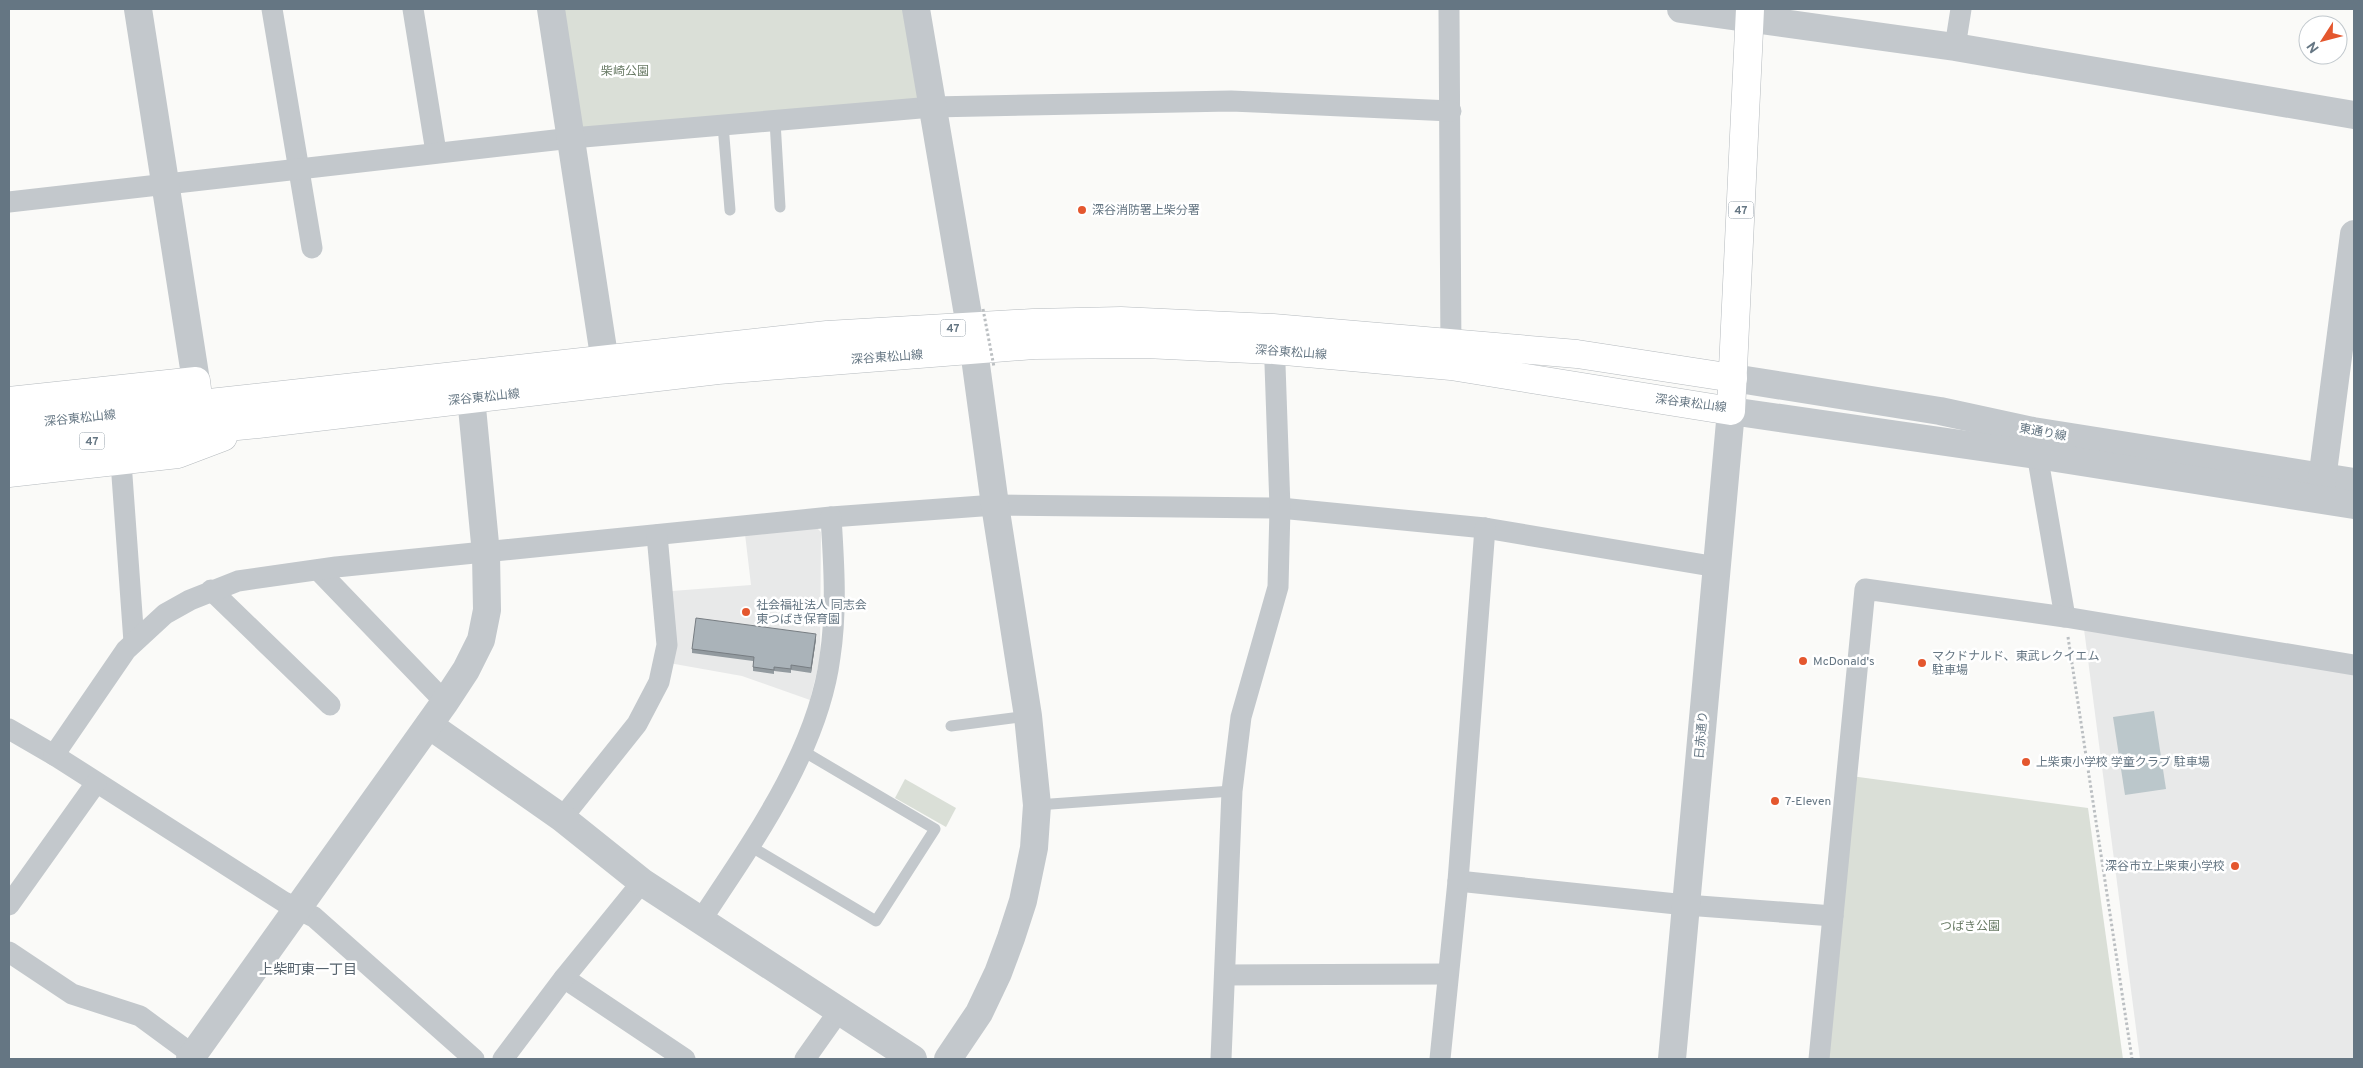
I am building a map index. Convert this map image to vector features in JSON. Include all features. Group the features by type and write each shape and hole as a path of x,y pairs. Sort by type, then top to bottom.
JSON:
{"main road":[{"name":"深谷東松山線","path":"1452,354 1731,411 1750,14"},
{"name":"深谷東松山線","path":"9,425 186,407 470,387 606,372 728,370 980,338 1034,345 1146,344 1274,339 1452,354 1577,354 1733,378"},
{"name":"深谷東松山線","path":"9,449 186,407 258,424 470,387"},
{"path":"9,401 186,407"},
{"path":"9,473 121,462 178,454 258,424"}],"street":[{"path":"138,9 167,186 186,407"},
{"path":"272,9 312,248"},
{"path":"413,9 436,152"},
{"path":"551,9 606,372"},
{"path":"916,9 932,107 980,338 995,505 1028,716 1037,805 1034,848 1023,901 1011,938 998,973 979,1013 948,1059"},
{"path":"1449,9 1452,354"},
{"path":"1681,9 1750,14 2354,115"},
{"path":"1955,47 1961,9"},
{"path":"9,202 167,186 299,168 572,138 932,107 1231,101 1451,111"},
{"path":"2321,488 2354,234"},
{"path":"1221,1059 1232,791 1241,716 1278,587 1280,508 1274,339"},
{"name":"東通り線","path":"1733,378 1940,411 2035,443"},
{"path":"9,952 72,994 140,1016 191,1057 445,702 466,670 481,640 487,610 486,554 470,387"},
{"name":"東通り線","path":"1731,411 2035,443 2321,488 2354,505"},
{"name":"日赤通り","path":"1672,1059 1731,411"},
{"path":"2035,443 2065,617"},
{"path":"121,462 134,642"},
{"name":"東通り線","path":"2321,488 2354,482"},
{"path":"54,755 126,650 165,614 211,590 238,581 318,570 831,517 995,505 1280,508 1486,528 1717,567"},
{"path":"701,920 750,846 803,751 817,710 830,658 835,591 831,517"},
{"path":"1440,1059 1447,974 1458,881 1486,528"},
{"path":"562,818 637,724 659,682 667,645 657,535"},
{"path":"318,570 445,702"},
{"path":"1819,1059 1865,589 2065,617 2354,665"},
{"path":"211,590 330,705"},
{"path":"429,725 562,818 642,882 913,1059"},
{"path":"9,729 54,755 284,902 314,916 474,1059"},
{"path":"9,905 96,783"},
{"path":"1458,881 1686,904 1833,916"},
{"path":"503,1059 564,978 642,882"},
{"path":"1225,974 1447,974"},
{"path":"564,978 685,1059"},
{"path":"805,1059 839,1011"}],"lane":[{"path":"775,120 780,207"},
{"path":"723,125 730,210"},
{"path":"951,726 1028,716"},
{"path":"750,846 876,921 935,829 803,751"},
{"path":"1037,805 1232,791"}],"path":[{"path":"2065,617 2132,1059"}],"shaded area":[{"name":"社会福祉法人 同志会 東つばき保育園","path":"815,526 821,532 820,659 810,700 742,676 669,663 672,591 751,585 745,534"},
{"name":"深谷市立上柴東小学校","path":"2084,629 2354,674 2354,1059 2140,1059"},
{"path":"2154,711 2166,789 2125,795 2113,717"}],"green space":[{"name":"柴崎公園","path":"551,9 916,9 932,107 572,138"},
{"name":"つばき公園","path":"1851,776 2088,808 2123,1059 1823,1059"},
{"path":"905,779 956,808 946,827 895,798"}],"building":[{"path":"696,618 816,634 811,668 791,665 791,669 774,667 774,670 753,667 754,657 692,649"}],"place":[{"name":"深谷消防署上柴分署","path":"1082,210"},
{"name":"社会福祉法人 同志会 東つばき保育園","path":"746,612"},
{"name":"McDonald's","path":"1803,661"},
{"name":"マクドナルド、東武レクイエム 駐車場","path":"1922,663"},
{"name":"上柴東小学校 学童クラブ 駐車場","path":"2026,762"},
{"name":"7-Eleven","path":"1775,801"},
{"name":"深谷市立上柴東小学校","path":"2235,866"}],"district":[{"name":"上柴町東一丁目","path":"308,969"}]}
